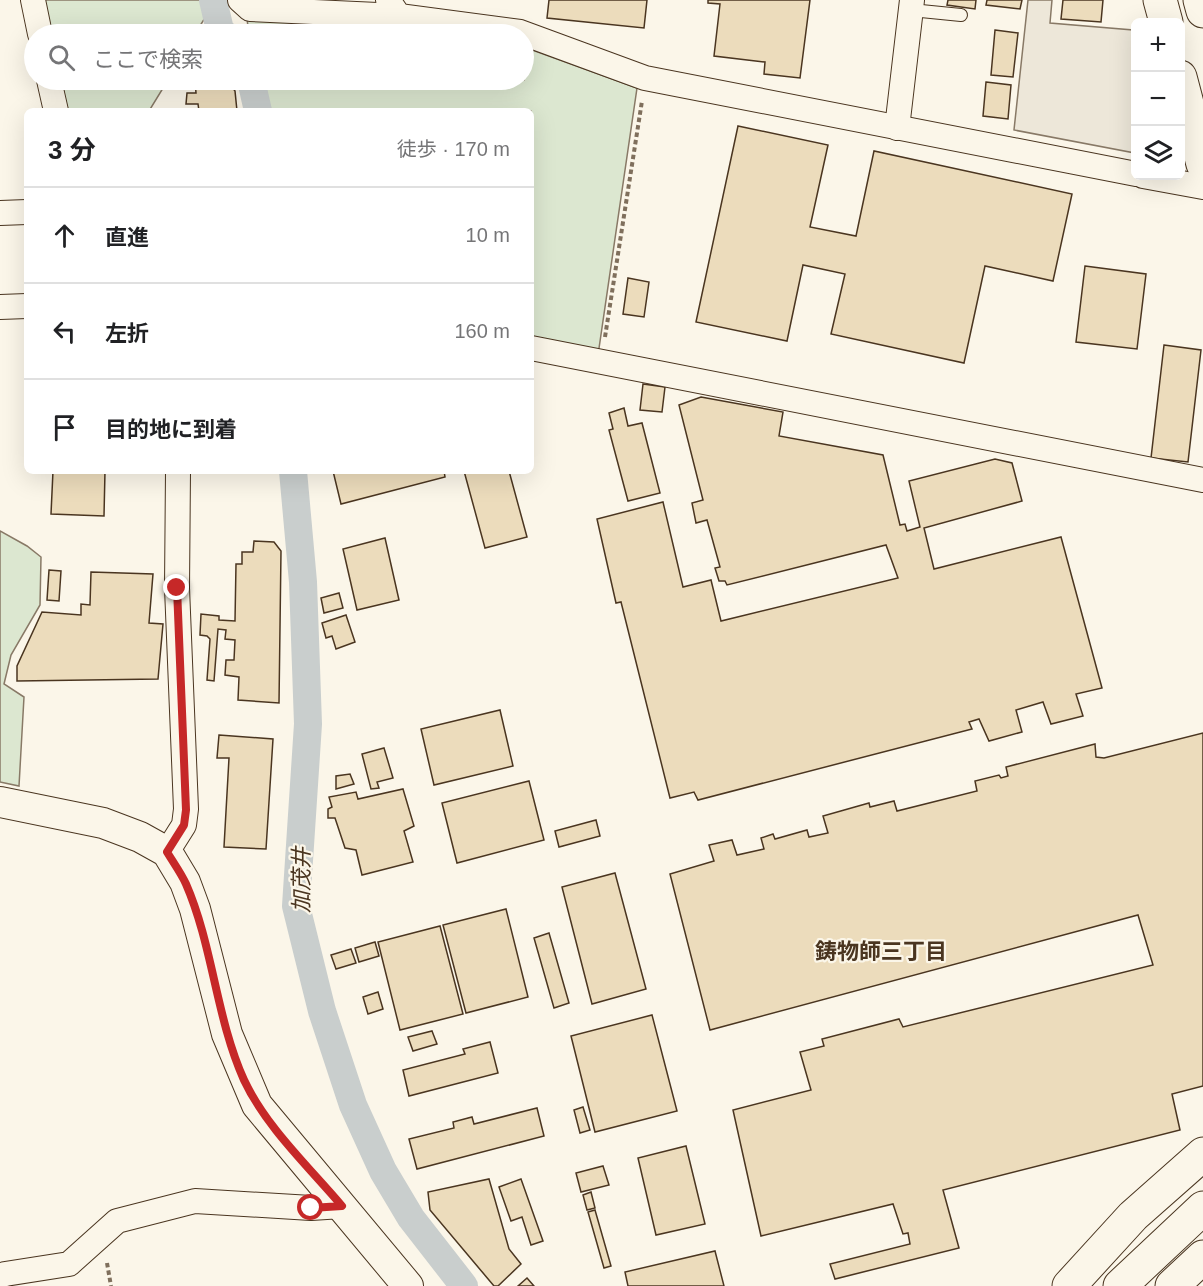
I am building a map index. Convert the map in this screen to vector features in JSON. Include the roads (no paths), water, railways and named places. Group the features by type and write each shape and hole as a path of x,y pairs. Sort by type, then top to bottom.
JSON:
{"main road":[{"path":"1160,0 1165,18"},
{"path":"1200,0 1203,11"},
{"path":"1185,96 1203,164"},
{"path":"1069,1286 1133,1216 1203,1154"},
{"path":"1120,1286 1203,1208"},
{"path":"1172,1286 1203,1257"}],"street":[{"path":"33,0 38,24"},
{"path":"240,0 250,9 394,8 478,24"},
{"path":"897,128 912,5"},
{"path":"534,37 645,78 1131,173"},
{"path":"52,90 55,108"},
{"path":"1165,180 1203,187"},
{"path":"0,213 24,212"},
{"path":"0,307 24,306"},
{"path":"534,349 1203,480"},
{"path":"167,852 184,825 186,810 177,588 178,474"},
{"path":"0,802 103,823 140,837 167,852 185,882 195,909 227,1034 244,1079 257,1105 408,1286"},
{"path":"0,1277 69,1264 117,1221 195,1202 311,1208 342,1206"}],"lane":[{"path":"912,5 961,15"}],"waterway":[{"name":"加茂井","path":"213,0 219,24"},
{"name":"加茂井","path":"253,90 257,108"},
{"name":"加茂井","path":"293,474 303,582 308,724 296,906 322,1011 353,1105 383,1171 411,1218 464,1286"}],"district":[{"name":"鋳物師三丁目","path":"881,951"}]}
